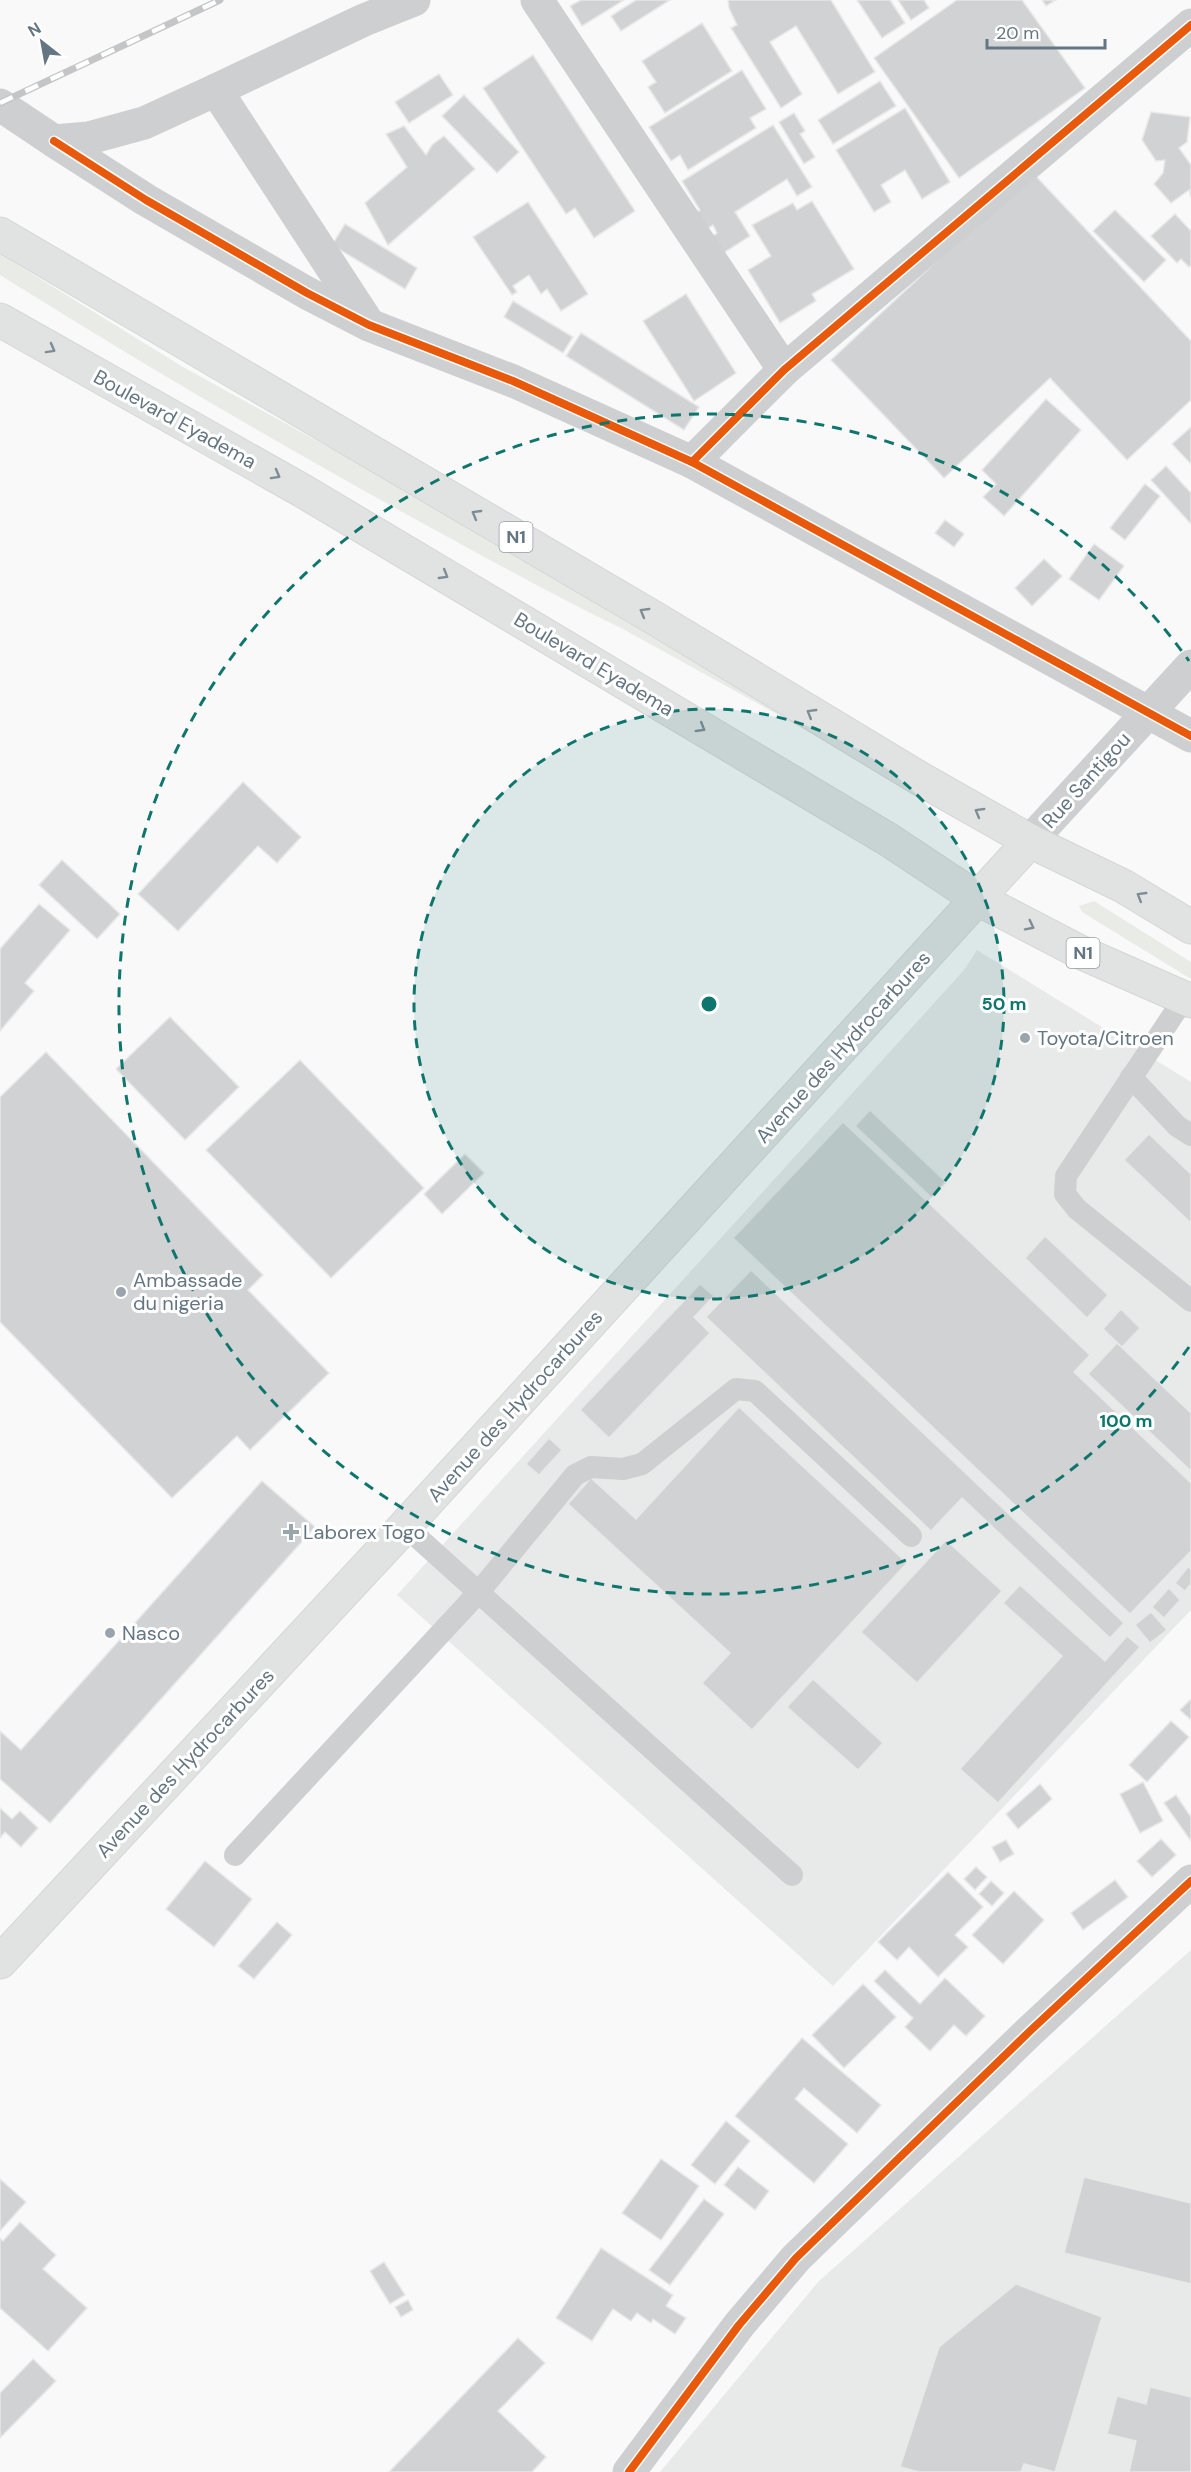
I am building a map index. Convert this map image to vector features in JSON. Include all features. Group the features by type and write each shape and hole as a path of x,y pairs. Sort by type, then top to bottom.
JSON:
{"main road":[{"name":"N1","path":"0,234 656,619 919,778 1030,841 1123,886 1191,927"},
{"name":"Boulevard Eyadema","path":"0,320 313,497 889,840 978,899 1080,952 1188,999"},
{"name":"Avenue des Hydrocarbures","path":"0,1962 405,1527 1030,841"}],"street":[{"path":"54,141 89,138 144,123 364,20 414,0"},
{"path":"537,0 784,370"},
{"path":"692,462 784,370 1191,25"},
{"path":"216,90 369,325"},
{"path":"0,105 156,205 307,293 369,325 513,381 692,462 1191,736"},
{"name":"Rue Santigou","path":"1030,841 1191,666"},
{"path":"629,2472 739,2325 796,2258 1030,2031 1191,1881"}],"lane":[{"path":"1188,999 1131,1077 1066,1176 1065,1194 1077,1209 1189,1295"},
{"path":"1131,1077 1177,1126 1191,1135"},
{"path":"235,1855 478,1593 575,1475 591,1467 623,1469 642,1464 736,1389 755,1391 911,1536"},
{"path":"405,1527 792,1875"}],"shaded area":[{"path":"0,254 183,367 632,614 921,794 623,629 435,530 215,406 0,275"},
{"path":"1094,901 1191,962 1191,979 1082,912 1079,906"},
{"path":"977,950 1191,1082 1191,1610 833,1986 397,1595 964,970"},
{"path":"1191,1950 1191,2472 660,2472 819,2281"}],"building":[{"path":"581,0 624,0 582,26 570,6"},
{"path":"636,0 670,0 621,31 611,16"},
{"path":"728,0 831,0 875,72 838,94 796,26 770,42 802,94 781,108 731,28 737,25"},
{"path":"857,0 890,0 905,23 882,38"},
{"path":"898,0 924,0 929,8 911,20"},
{"path":"957,0 1022,0 1085,88 959,178 874,58"},
{"path":"1042,0 1056,0 1046,6"},
{"path":"702,23 732,71 665,113 648,87 656,82 642,61"},
{"path":"533,55 635,211 594,238 575,208 566,214 483,88"},
{"path":"742,70 766,109 750,118 756,128 688,170 680,155 671,161 649,127"},
{"path":"439,74 453,95 409,123 395,102"},
{"path":"880,81 896,106 833,144 818,120"},
{"path":"464,95 519,152 497,173 442,116"},
{"path":"905,108 950,182 922,199 905,170 881,185 891,202 874,212 836,150"},
{"path":"1151,112 1190,117 1187,142 1179,148 1191,165 1191,197 1189,190 1171,203 1154,184 1163,173 1165,160 1156,161 1142,140"},
{"path":"794,113 805,131 800,134 815,157 804,164 779,122"},
{"path":"773,125 812,187 797,196 787,179 735,212 750,236 722,254 712,237 717,233 713,225 702,232 692,216 700,210 682,181"},
{"path":"404,126 426,155 432,145 444,136 475,169 388,245 365,203 407,167 386,134"},
{"path":"1032,172 1191,341 1191,400 1127,460 1050,378 944,478 831,360"},
{"path":"812,201 854,269 812,294 816,301 780,323 748,270 771,256 752,225 793,203 797,210"},
{"path":"528,202 588,294 561,311 547,289 541,294 529,275 513,286 517,292 512,295 473,237"},
{"path":"1115,210 1166,260 1144,282 1093,231"},
{"path":"1175,214 1191,231 1191,265 1189,267 1181,259 1177,263 1151,236"},
{"path":"345,224 417,268 405,289 332,245"},
{"path":"686,294 736,373 694,401 643,321"},
{"path":"513,301 573,337 563,353 504,317"},
{"path":"581,333 699,407 684,430 566,356"},
{"path":"1046,399 1081,430 1004,516 983,497 996,484 982,470"},
{"path":"1191,427 1191,464 1172,444"},
{"path":"1166,466 1191,493 1191,524 1151,480"},
{"path":"1145,484 1160,496 1125,540 1110,528"},
{"path":"945,520 964,534 954,547 935,533"},
{"path":"1094,544 1124,566 1099,600 1069,579"},
{"path":"1044,559 1062,576 1032,606 1015,588"},
{"path":"243,782 301,837 277,863 258,846 178,931 138,894"},
{"path":"62,860 120,914 97,939 39,885"},
{"path":"39,904 70,930 25,983 34,991 0,1031 0,949"},
{"path":"170,1017 239,1087 185,1140 116,1069"},
{"path":"46,1052 263,1275 248,1290 329,1373 250,1450 237,1436 172,1498 0,1322 0,1097"},
{"path":"300,1060 424,1188 331,1278 206,1150"},
{"path":"870,1110 947,1183 932,1198 855,1126"},
{"path":"843,1122 1090,1355 1074,1372 1191,1483 1191,1551 1130,1614 733,1238"},
{"path":"1149,1134 1191,1174 1191,1223 1124,1160"},
{"path":"465,1154 484,1173 442,1214 424,1194"},
{"path":"1045,1236 1108,1295 1087,1318 1025,1258"},
{"path":"751,1270 1124,1623 1110,1638 962,1498 931,1531 706,1317"},
{"path":"700,1284 714,1296 694,1317 710,1333 609,1438 580,1410"},
{"path":"1121,1309 1140,1328 1122,1347 1103,1329"},
{"path":"1117,1343 1191,1413 1191,1471 1088,1374"},
{"path":"739,1407 907,1563 752,1730 702,1683 730,1653 568,1504 591,1478 636,1519"},
{"path":"549,1438 562,1450 539,1475 526,1464"},
{"path":"262,1481 315,1527 50,1823 0,1779 0,1731 21,1750"},
{"path":"946,1540 1002,1591 917,1683 861,1632"},
{"path":"1188,1567 1191,1569 1191,1584 1185,1591 1175,1583"},
{"path":"1020,1585 1105,1661 1127,1636 1140,1647 998,1803 960,1769 1062,1656 1003,1603"},
{"path":"1169,1588 1180,1600 1164,1618 1152,1607"},
{"path":"1151,1612 1167,1630 1150,1643 1135,1625"},
{"path":"813,1679 883,1743 858,1770 787,1707"},
{"path":"1191,1699 1191,1720 1180,1710"},
{"path":"1171,1721 1189,1737 1147,1782 1129,1765"},
{"path":"1143,1782 1163,1821 1140,1833 1120,1794"},
{"path":"1040,1784 1052,1799 1018,1829 1006,1814"},
{"path":"1176,1795 1191,1817 1191,1841 1164,1803"},
{"path":"0,1808 12,1819 20,1811 38,1828 21,1847 5,1832 0,1838"},
{"path":"1161,1839 1176,1855 1152,1877 1137,1861"},
{"path":"1006,1840 1014,1854 1000,1862 992,1847"},
{"path":"205,1861 252,1899 214,1947 166,1909"},
{"path":"976,1867 987,1877 975,1890 964,1879"},
{"path":"948,1872 983,1907 955,1935 968,1947 938,1977 909,1947 897,1960 878,1942"},
{"path":"1115,1880 1128,1897 1083,1930 1071,1913"},
{"path":"991,1881 1004,1893 992,1906 979,1894"},
{"path":"1014,1891 1044,1920 1003,1964 972,1935"},
{"path":"277,1922 292,1935 254,1979 238,1966"},
{"path":"885,1970 920,2004 945,1978 985,2016 966,2036 954,2025 930,2051 905,2027 913,2018 874,1981"},
{"path":"863,1984 896,2017 844,2068 812,2035"},
{"path":"802,2038 881,2105 857,2133 804,2088 795,2099 848,2144 814,2183 735,2116"},
{"path":"726,2121 750,2141 715,2184 691,2165"},
{"path":"661,2159 699,2186 661,2240 622,2213"},
{"path":"738,2167 769,2191 755,2210 724,2185"},
{"path":"1084,2177 1191,2203 1191,2284 1064,2253"},
{"path":"0,2179 26,2202 0,2231"},
{"path":"704,2199 724,2214 670,2285 649,2270"},
{"path":"20,2222 56,2255 43,2269 87,2308 48,2351 0,2308 0,2238 3,2241"},
{"path":"601,2248 673,2295 666,2306 686,2318 675,2334 653,2319 651,2323 637,2313 631,2321 613,2309 592,2341 556,2318"},
{"path":"384,2262 405,2295 390,2304 370,2271"},
{"path":"1016,2284 1102,2317 1055,2472 1024,2464 1021,2472 919,2472 900,2467 939,2347"},
{"path":"408,2300 413,2310 401,2317 395,2307"},
{"path":"518,2338 545,2363 498,2411 546,2457 532,2472 389,2472"},
{"path":"33,2359 56,2381 0,2438 0,2393"},
{"path":"1150,2387 1191,2397 1191,2472 1129,2472 1136,2441 1107,2434 1117,2396 1146,2404"}],"railway":[{"path":"0,103 220,0"}],"cycle path":[{"path":"692,462 784,370 1191,25"},
{"path":"54,141 146,200 307,293 369,325 513,381 692,462 1191,736"},
{"path":"629,2472 739,2325 796,2258 1030,2031 1191,1881"}],"place":[{"name":"Toyota/Citroen","path":"1025,1038"},
{"name":"Ambassade du nigeria","path":"121,1292"},
{"name":"Laborex Togo","path":"291,1532"},
{"name":"Nasco","path":"110,1633"}]}
